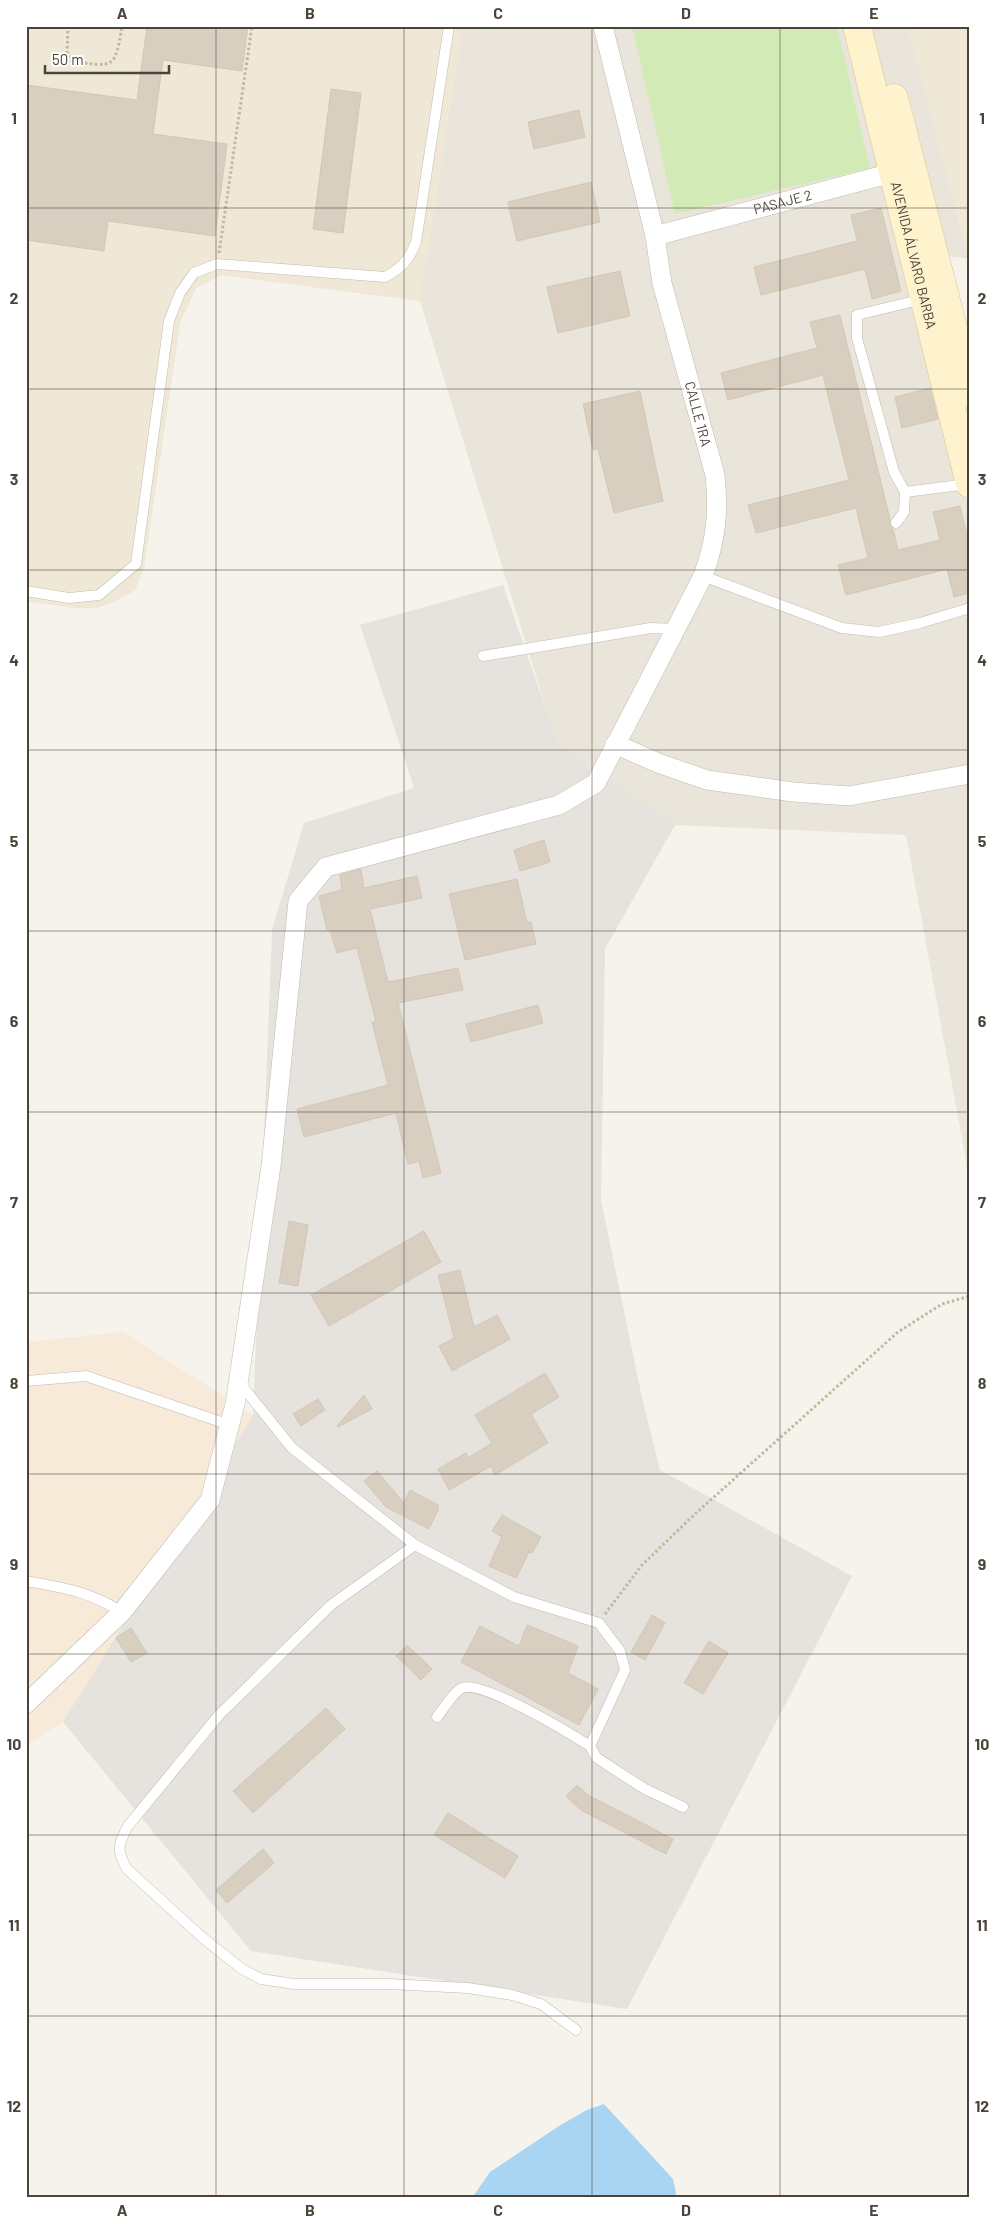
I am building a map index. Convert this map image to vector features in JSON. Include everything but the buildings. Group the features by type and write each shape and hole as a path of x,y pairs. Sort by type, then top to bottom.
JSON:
{"main road":[{"name":"AVENIDA ÁLVARO BARBA","path":"856,26 970,394"},
{"name":"AVENIDA ÁLVARO BARBA","path":"876,26 924,299 970,484"}],"street":[{"name":"CALLE 1RA","path":"239,1381 271,1166 298,901 326,867 559,805 596,783 703,576 713,549 718,504 714,475 662,283 655,236 603,26"},
{"name":"PASAJE 2","path":"655,236 902,170"},
{"path":"615,744 658,763 707,780 793,792 849,796 970,774"},
{"path":"26,1704 122,1612 210,1500 230,1425 239,1381"}],"lane":[{"path":"26,591 69,598 100,594 136,564 169,321 180,293 194,273 218,264 385,277 403,265 410,257 416,242 449,26"},
{"path":"896,523 904,512 905,492 894,472 857,338 857,315 924,299"},
{"path":"905,492 970,484"},
{"path":"703,576 842,628 879,632 920,623 970,608"},
{"path":"483,656 651,628 676,629"},
{"path":"26,1380 86,1376 230,1425"},
{"path":"239,1381 292,1448 415,1545 514,1597 599,1623 620,1651 625,1670 590,1746"},
{"path":"415,1545 331,1604 219,1715 128,1826 119,1844 119,1856 127,1869 203,1938 242,1969 261,1979 294,1984 389,1984 468,1988 512,1995 541,2004 576,2030"},
{"path":"26,1581 70,1588 102,1599 122,1612"},
{"path":"438,1717 460,1688 471,1685 524,1708 590,1746 596,1757 606,1764 645,1788 683,1807"}],"path":[{"path":"68,26 66,54 72,61 103,65 112,61 118,54 122,26"},
{"path":"218,264 252,26"},
{"path":"599,1623 642,1564 898,1332 942,1304 970,1296"}],"shaded area":[{"path":"26,26 970,26 970,259 941,255 970,376 970,1182 906,835 675,825 557,744 420,301 221,275 196,288 180,323 144,567 135,590 114,602 96,608 75,608 26,601"},
{"path":"26,26 463,26 420,301 221,275 196,288 180,323 144,567 135,590 114,602 96,608 75,608 26,601"},
{"path":"908,26 970,26 970,245 964,244"},
{"path":"503,585 558,744 675,825 605,949 601,1200 641,1393 660,1470 852,1576 627,2009 251,1951 63,1722 253,1415 272,930 304,823 414,788 360,625"},
{"path":"123,1332 253,1415 63,1722 26,1745 26,1342"}],"green space":[{"path":"632,26 837,26 870,168 675,214"}],"water":[{"path":"604,2104 673,2179 676,2193 674,2198 472,2198 490,2172 559,2126 587,2110"}]}
